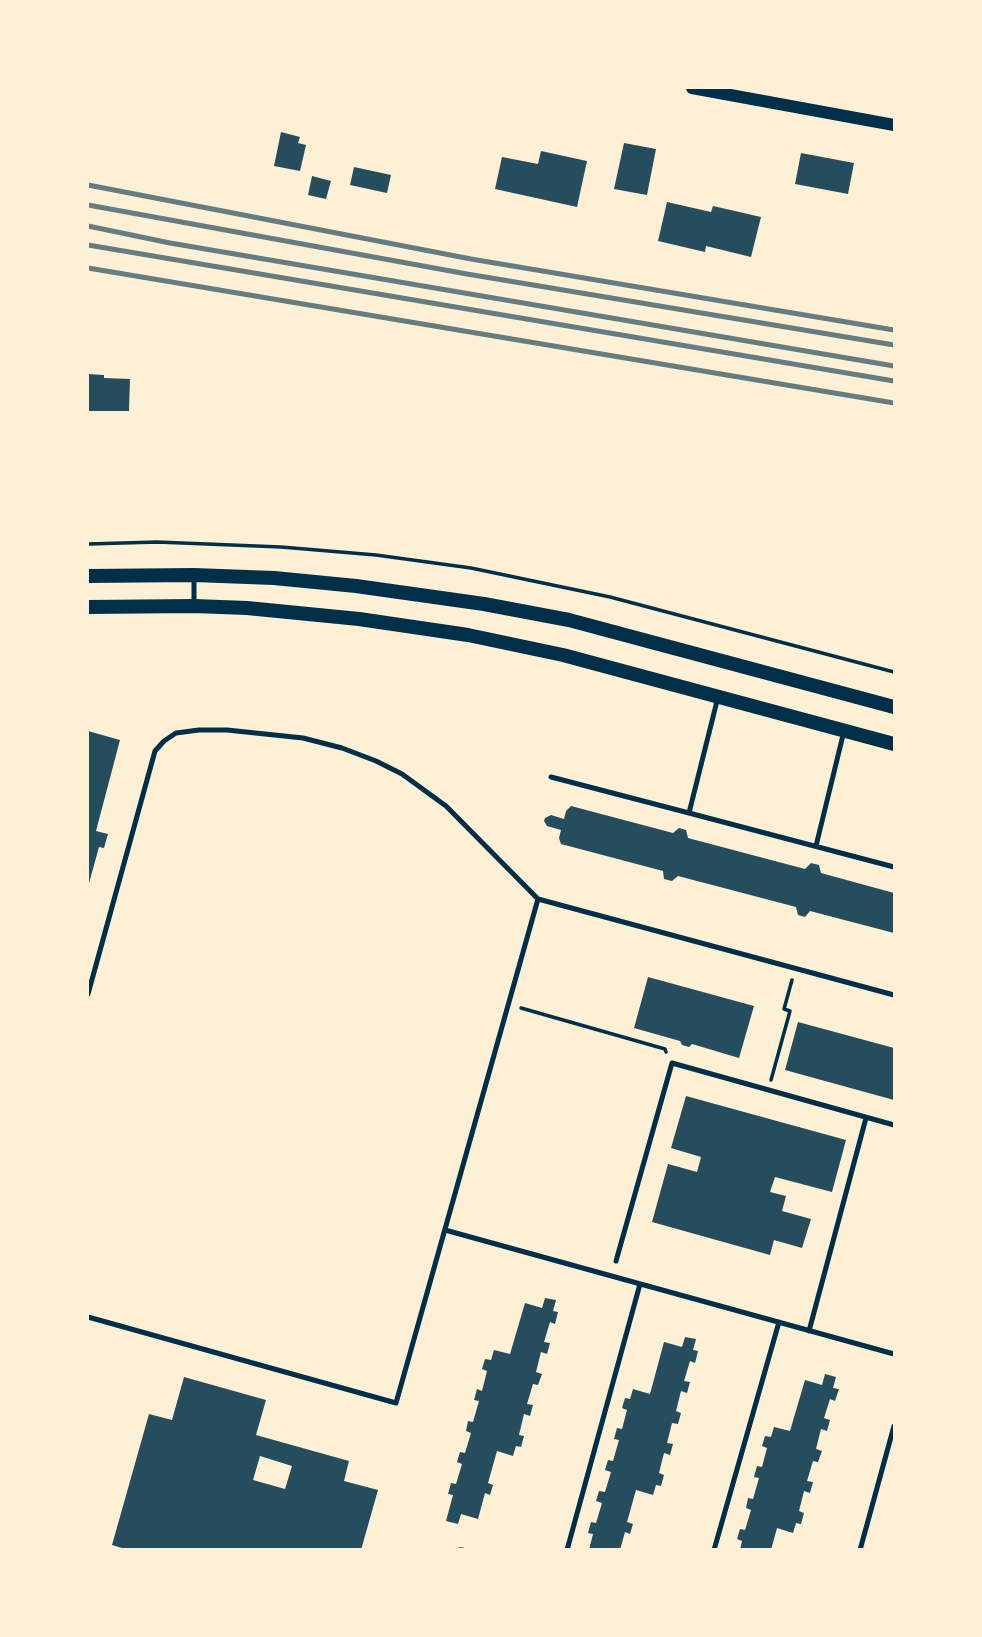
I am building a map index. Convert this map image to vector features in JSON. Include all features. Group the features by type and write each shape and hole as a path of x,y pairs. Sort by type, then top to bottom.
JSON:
{"main road":[{"path":"88,576 194,575 274,578 356,586 496,606 569,620 894,707"},
{"path":"88,607 194,606 299,612 468,635 563,655 894,744"}],"street":[{"path":"692,88 894,125"}],"lane":[{"path":"194,575 194,606"},
{"path":"689,813 718,697"},
{"path":"88,994 155,751 163,741 176,733 228,730 303,738 341,748 402,774 446,806 538,899 894,995"},
{"path":"816,846 844,731"},
{"path":"551,777 894,867"},
{"path":"88,1317 396,1403 538,899"},
{"path":"616,1261 672,1063 894,1125"},
{"path":"809,1331 866,1118"},
{"path":"445,1230 894,1354"},
{"path":"567,1549 640,1284"},
{"path":"714,1549 779,1322"},
{"path":"860,1549 894,1426"}],"path":[{"path":"88,544 157,542 281,547 376,555 471,568 610,597 894,672"},
{"path":"768,1090 790,1011 784,1009 796,968"},
{"path":"508,1005 665,1049 672,1063"}],"building":[{"path":"281,132 300,137 298,143 306,145 300,171 274,166"},
{"path":"624,143 656,149 647,195 614,189"},
{"path":"541,151 587,161 577,207 495,189 502,157 538,164"},
{"path":"801,153 854,163 848,194 795,184"},
{"path":"354,167 391,175 387,193 350,185"},
{"path":"312,176 331,181 326,199 308,195"},
{"path":"667,202 711,212 713,206 761,217 751,257 706,246 705,252 658,241"},
{"path":"88,374 130,379 129,411 88,411"},
{"path":"88,731 120,740 96,831 108,834 104,848 99,847 88,887"},
{"path":"571,806 673,833 679,828 686,830 688,838 805,869 811,863 819,865 821,873 894,893 894,933 810,911 805,917 798,915 796,907 678,876 672,881 664,879 663,871 561,844 561,830 547,826 544,821 551,815 564,819"},
{"path":"648,977 754,1006 739,1058 692,1044 689,1047 682,1045 680,1041 634,1028"},
{"path":"798,1022 894,1048 894,1100 785,1070"},
{"path":"686,1096 846,1140 832,1192 775,1177 770,1192 786,1196 782,1211 811,1219 802,1248 774,1240 770,1255 652,1222 668,1164 697,1172 701,1157 671,1148"},
{"path":"545,1298 556,1300 553,1311 558,1312 555,1324 550,1322 544,1342 550,1343 547,1354 541,1352 536,1372 542,1374 538,1385 533,1384 527,1404 533,1405 530,1416 524,1414 519,1435 524,1436 521,1447 516,1446 513,1456 497,1451 488,1483 493,1485 490,1495 485,1493 478,1519 461,1514 458,1524 446,1521 453,1495 448,1494 451,1483 456,1484 462,1464 457,1462 460,1452 465,1453 471,1433 466,1431 468,1421 473,1422 479,1401 474,1400 477,1389 482,1391 487,1371 482,1369 485,1359 491,1360 494,1350 510,1354 525,1303 542,1308"},
{"path":"685,1337 696,1339 693,1350 698,1351 695,1363 690,1361 684,1381 690,1382 687,1393 681,1391 676,1411 681,1413 678,1424 672,1423 667,1443 673,1444 670,1455 664,1453 659,1473 664,1475 661,1486 656,1485 653,1495 636,1490 627,1522 633,1524 630,1534 625,1532 620,1550 589,1550 593,1534 588,1533 591,1522 596,1523 602,1503 596,1501 599,1491 605,1492 611,1472 605,1470 608,1460 613,1461 619,1440 614,1439 617,1428 622,1429 627,1410 622,1408 625,1398 630,1399 633,1389 650,1394 664,1342 682,1347"},
{"path":"825,1374 836,1377 833,1388 839,1389 835,1401 830,1399 824,1418 830,1420 827,1431 821,1429 816,1449 822,1451 818,1462 813,1461 807,1481 813,1482 810,1493 804,1491 799,1511 804,1513 801,1524 796,1523 793,1533 777,1528 771,1550 740,1550 742,1541 737,1539 740,1529 745,1530 751,1510 746,1508 748,1498 753,1499 759,1478 754,1477 757,1466 762,1467 767,1448 762,1446 765,1436 771,1437 774,1427 790,1431 805,1380 822,1385"},
{"path":"184,1377 266,1400 256,1435 349,1461 344,1481 378,1490 361,1550 128,1550 112,1545 149,1414 172,1420","holes":["260,1456 292,1466 285,1489 253,1480"]}],"railway":[{"path":"88,185 471,259 894,330"},
{"path":"88,205 467,274 894,345"},
{"path":"88,226 170,243 894,366"},
{"path":"88,245 894,381"},
{"path":"88,268 894,403"}]}
